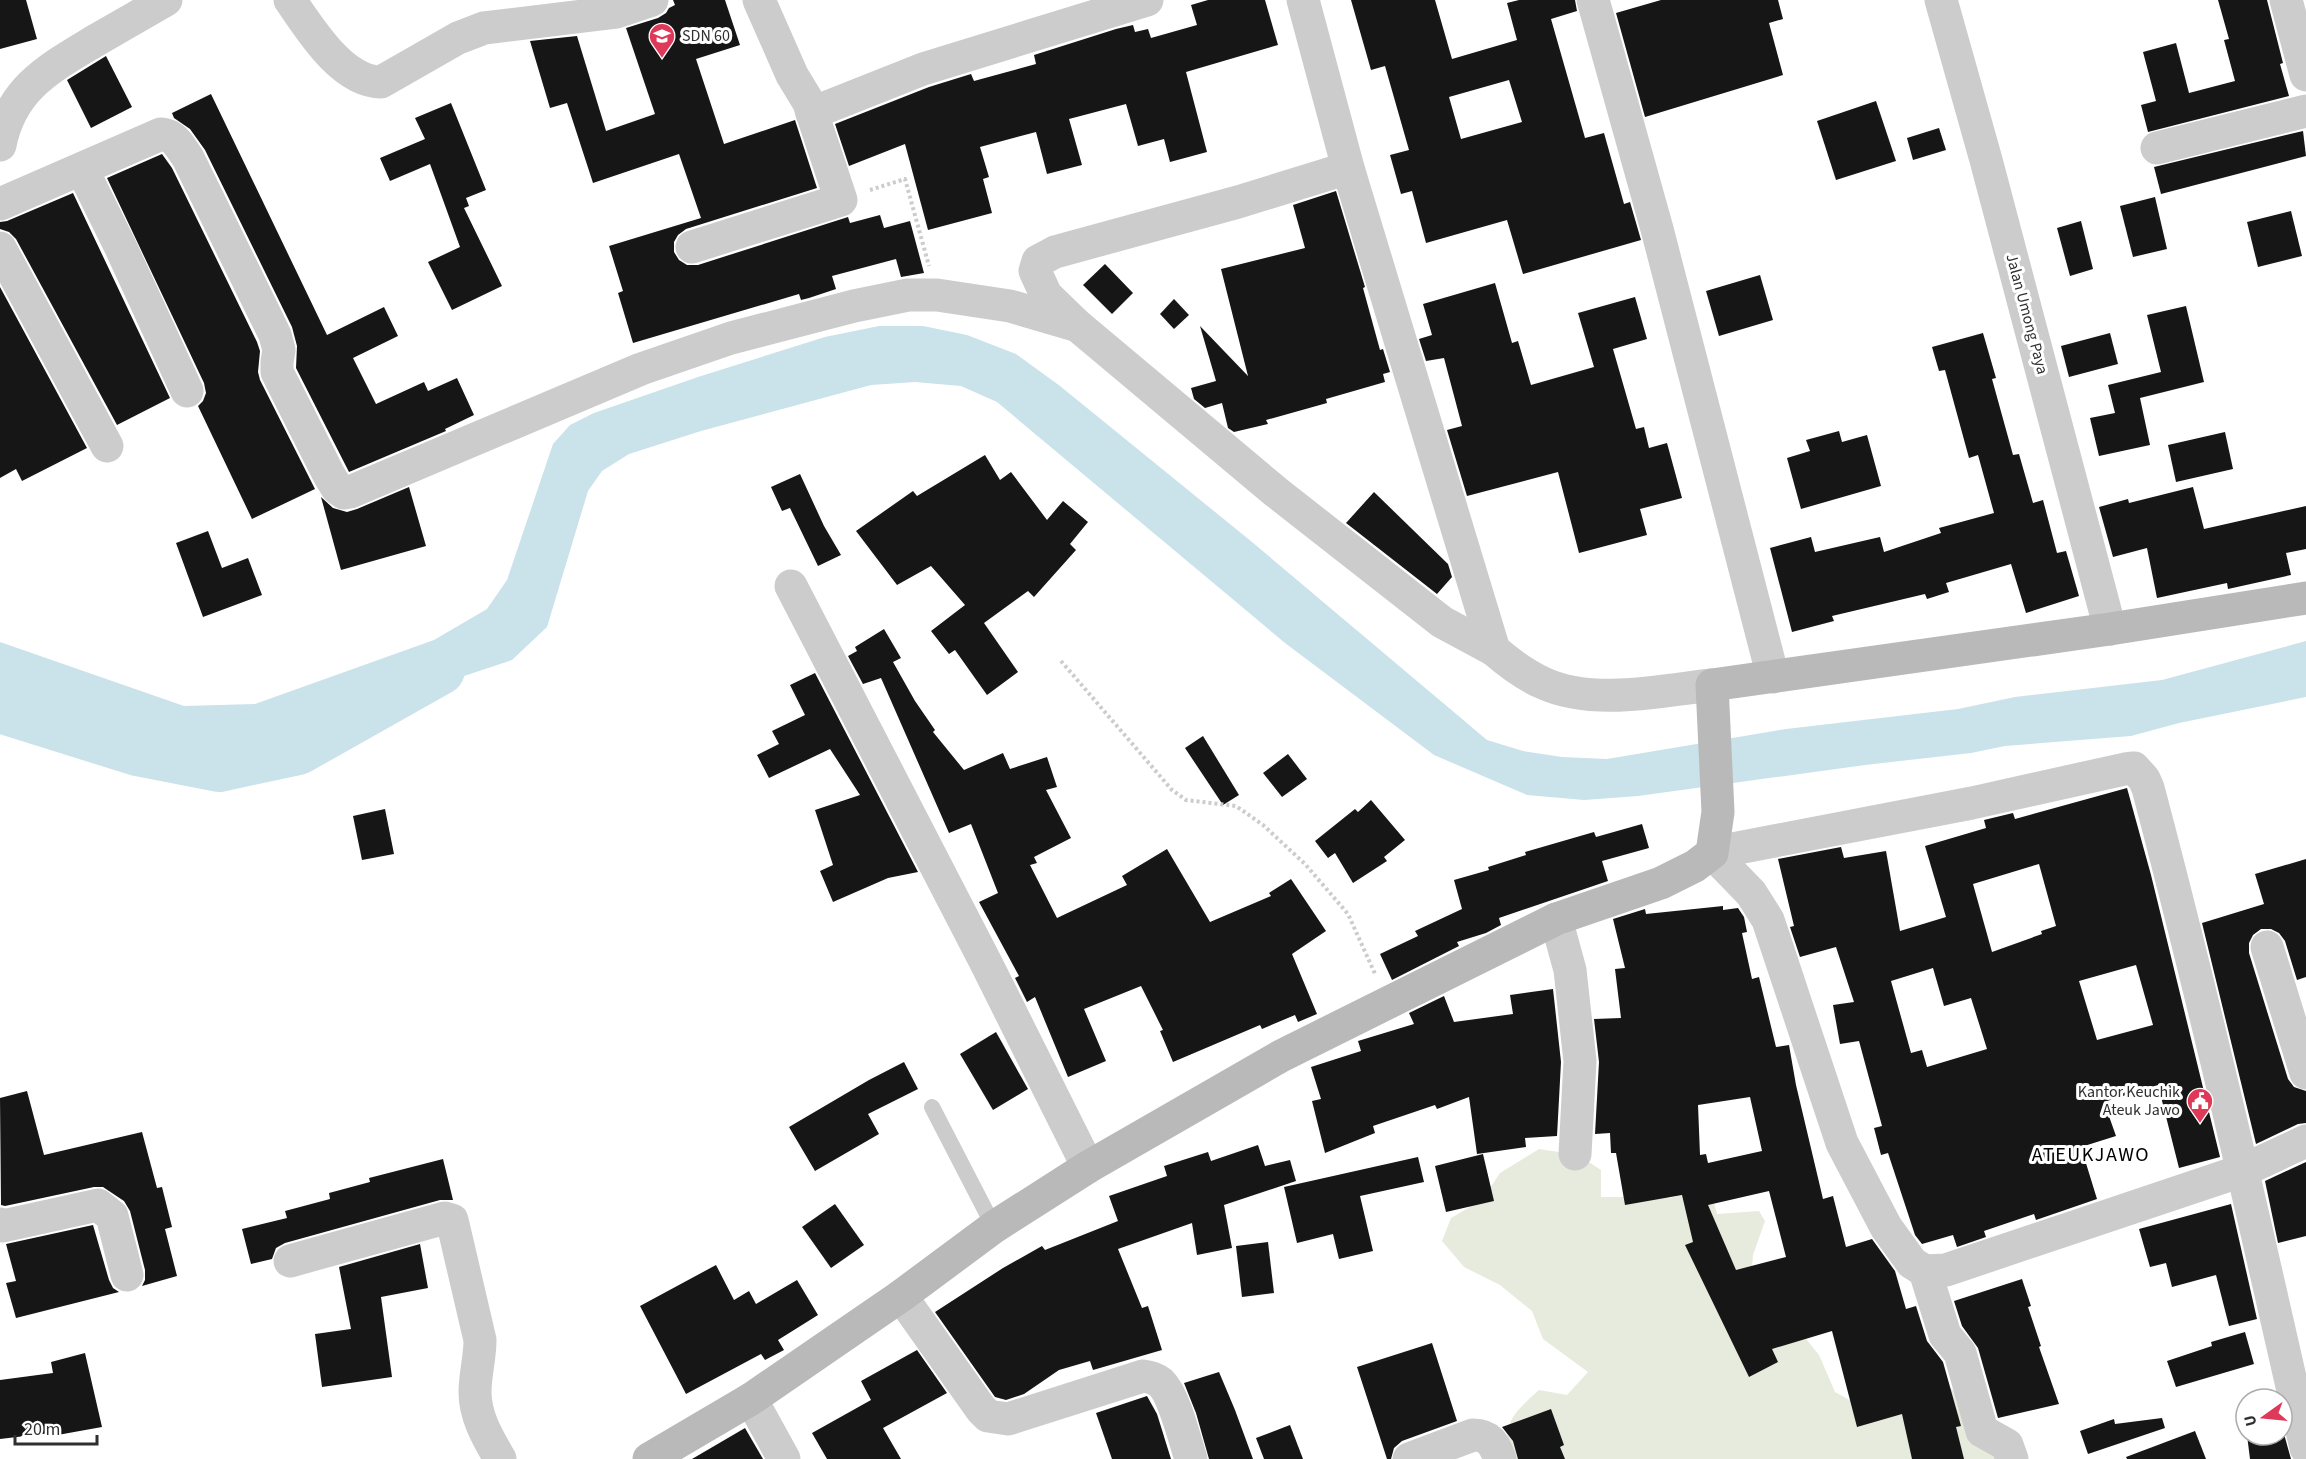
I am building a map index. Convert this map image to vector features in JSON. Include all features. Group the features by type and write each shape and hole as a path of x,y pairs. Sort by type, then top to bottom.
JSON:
{"street":[{"path":"0,145 12,108 29,85 50,68 166,0"},
{"path":"290,0 331,54 349,70 369,82 381,82 392,77 458,39 484,28 616,12 640,2"},
{"path":"692,247 840,200 809,103 792,75 759,0"},
{"path":"812,113 923,69 1147,0"},
{"path":"1303,0 1348,168 1494,650"},
{"path":"1593,0 1657,229 1773,677"},
{"name":"Jalan Umong Paya","path":"1941,0 1989,171 2110,629"},
{"path":"2286,0 2306,75"},
{"path":"2157,148 2306,111"},
{"path":"0,204 131,145 161,134 169,134 188,158 275,334 279,350 278,372 287,395 329,475 337,488 344,493 641,369 731,338 885,299 908,295 937,295 1010,306 1078,326"},
{"path":"1348,168 1238,202 1045,256 1038,261 1035,271 1047,295 1078,326 1276,492 1442,622 1494,650 1509,663 1543,683 1569,692 1712,697 1773,677 2110,629 2306,598"},
{"path":"82,169 188,391"},
{"path":"0,248 107,446"},
{"path":"791,586 985,961 1088,1167"},
{"path":"1712,697 1718,812 1712,853"},
{"path":"649,1459 751,1399 901,1296 994,1227 1088,1167 1281,1056 1556,919 1661,883 1695,866 1712,853 1960,806 2134,768 2144,779 2148,788 2182,914 2244,1170 2306,1448"},
{"path":"1712,853 1751,893 1768,920 1842,1143 1886,1227 1912,1263 1925,1272 1944,1335 1960,1353 1982,1431 2007,1445 2012,1459"},
{"path":"1556,919 1570,970 1580,1061 1575,1154"},
{"path":"2267,946 2306,1073"},
{"path":"1925,1272 1946,1270 2244,1170 2306,1141"},
{"path":"0,1224 3,1226 98,1205 112,1216 127,1275"},
{"path":"290,1261 445,1218 452,1220 480,1340 475,1392 477,1408 483,1429 500,1459"},
{"path":"901,1296 988,1416 1008,1419 1143,1376 1153,1378 1162,1384 1168,1393 1191,1459"},
{"path":"751,1399 784,1459"},
{"path":"1409,1459 1473,1435 1483,1435 1489,1438 1500,1459"}],"lane":[{"path":"932,1107 994,1227"}],"path":[{"path":"840,200 905,178 937,295"},
{"path":"1060,661 1172,790 1186,800 1236,806 1263,825 1305,864 1348,914 1370,965 1389,1001"}],"shaded area":[{"path":"1539,1149 1578,1155 1601,1170 1601,1197 1624,1197 1653,1182 1669,1198 1703,1191 1712,1195 1717,1214 1759,1211 1765,1221 1753,1255 1750,1289 1802,1334 1819,1355 1835,1392 1864,1408 1944,1385 1968,1398 2007,1459 1508,1459 1509,1427 1523,1405 1539,1390 1567,1395 1588,1372 1543,1339 1532,1311 1500,1285 1464,1267 1442,1241 1451,1218 1482,1200 1500,1173"}],"water":[{"path":"879,326 923,326 967,335 1016,354 1060,386 1252,542 1487,740 1523,751 1562,757 1607,759 1786,729 1958,709 2015,697 2162,680 2306,641 2306,697 2179,723 2131,736 2005,746 1971,753 1638,796 1584,800 1527,795 1434,755 1285,643 997,402 961,386 915,382 871,385 701,431 629,454 602,471 588,491 547,627 512,660 232,753 208,749 0,692 0,642 184,706 255,704 434,640 487,609 507,580 553,444 570,425 594,413 698,377 825,337"}],"building":[{"path":"0,0 26,0 37,39 0,49"},
{"path":"673,0 725,0 740,45 696,59 724,144 795,120 817,188 686,229 678,235 674,242 674,252 679,260 687,265 698,265 848,217 850,223 880,215 884,228 910,221 924,273 901,277 896,259 832,276 836,289 809,298 801,300 799,294 633,343 618,293 623,291 609,246 701,218 679,154 593,183 567,103 550,108 530,41 577,36 606,131 655,114 626,28 658,18 675,5"},
{"path":"1208,0 1265,0 1278,45 1186,72 1207,152 1170,162 1164,139 1138,146 1126,104 1069,119 1082,165 1047,174 1036,132 980,147 989,177 983,179 992,213 928,230 905,144 849,166 835,124 929,87 971,74 974,81 1036,64 1034,55 1116,29 1133,25 1135,32 1148,29 1151,38 1197,25 1191,5"},
{"path":"1351,0 1435,0 1452,59 1517,40 1507,3 1519,0 1575,0 1577,11 1551,19 1585,138 1604,133 1624,204 1630,202 1641,240 1523,274 1507,220 1426,243 1412,191 1401,194 1390,155 1409,150 1385,66 1371,70","holes":["1509,80 1522,122 1461,139 1449,97"]},
{"path":"1661,0 1778,0 1783,19 1769,23 1783,75 1645,117 1616,13"},
{"path":"2218,0 2267,0 2289,96 2148,132 2141,105 2156,101 2143,52 2176,43 2189,93 2235,81 2224,40 2229,39"},
{"path":"106,56 132,107 91,128 67,80"},
{"path":"211,94 327,335 384,307 398,336 353,358 376,404 424,382 428,391 457,378 474,415 445,429 446,431 349,472 296,368 297,346 292,327 205,150 190,129 174,118 172,113"},
{"path":"1876,101 1896,161 1836,180 1817,121"},
{"path":"451,103 486,190 466,198 469,206 464,208 502,286 452,310 428,262 460,247 430,164 390,181 380,158 425,139 415,118"},
{"path":"1939,128 1946,150 1913,160 1907,138"},
{"path":"2303,131 2306,156 2161,194 2154,167"},
{"path":"162,154 172,168 257,342 260,351 258,372 260,380 315,489 252,519 198,406 206,393 204,383 107,178"},
{"path":"1336,191 1365,287 1363,288 1380,350 1383,349 1390,372 1383,374 1385,382 1326,399 1327,403 1266,420 1268,424 1234,432 1228,428 1222,403 1205,408 1194,399 1191,388 1216,381 1200,326 1248,376 1221,269 1305,248 1293,205"},
{"path":"73,193 170,398 117,425 16,239 9,232 0,229 0,222"},
{"path":"2155,197 2167,249 2133,257 2120,206"},
{"path":"2291,211 2302,256 2258,267 2247,222"},
{"path":"2081,221 2093,269 2070,276 2057,228"},
{"path":"1105,264 1133,293 1112,314 1083,285"},
{"path":"1760,275 1773,320 1719,336 1706,291"},
{"path":"1495,283 1512,343 1518,341 1531,385 1594,367 1578,313 1635,297 1647,339 1613,349 1636,429 1644,427 1649,448 1667,443 1682,498 1640,509 1647,535 1579,553 1558,472 1467,496 1447,430 1462,426 1444,358 1426,361 1419,339 1432,335 1423,304"},
{"path":"0,287 87,448 22,481 16,469 0,478"},
{"path":"1174,299 1189,315 1174,329 1160,314"},
{"path":"2186,306 2204,382 2140,398 2150,445 2099,456 2090,418 2115,413 2108,385 2161,372 2147,315"},
{"path":"1983,333 1996,378 1992,379 2013,455 2019,454 2033,503 2043,500 2057,553 2066,551 2079,596 2026,613 2011,564 1946,583 1949,592 1927,599 1925,594 1832,616 1834,621 1792,632 1770,548 1811,537 1815,552 1880,537 1884,552 1941,533 1939,528 1994,513 1978,455 1969,458 1945,370 1939,371 1932,347"},
{"path":"2110,333 2118,364 2069,377 2061,346"},
{"path":"1839,431 1842,442 1867,435 1881,486 1801,509 1787,458 1810,451 1806,440"},
{"path":"2225,432 2233,469 2176,482 2168,445"},
{"path":"985,455 1000,480 1011,472 1047,520 1063,501 1088,522 1070,544 1076,550 1034,597 1028,591 984,623 1018,672 987,695 955,650 949,654 931,631 965,605 931,566 897,585 856,531 913,491 917,496"},
{"path":"800,474 824,526 841,555 818,566 790,508 782,511 771,487"},
{"path":"409,487 426,546 341,570 321,497 333,508 347,512"},
{"path":"2193,487 2204,529 2306,506 2306,549 2286,553 2291,575 2228,589 2227,583 2157,598 2147,548 2113,557 2099,507 2128,499 2129,503"},
{"path":"1374,492 1448,564 1452,577 1437,594 1346,523"},
{"path":"208,531 222,568 248,558 262,595 203,617 176,543"},
{"path":"884,629 901,658 893,662 915,701 935,730 933,732 964,770 1003,753 1010,769 1047,757 1057,787 1046,790 1071,838 1034,857 1037,863 1030,865 1057,918 1127,885 1122,876 1167,849 1210,922 1271,896 1269,893 1291,879 1326,931 1292,954 1317,1014 1298,1022 1295,1015 1262,1029 1260,1025 1173,1062 1160,1031 1163,1030 1141,986 1084,1009 1106,1061 1068,1077 1035,997 1027,1002 1015,978 1019,976 979,902 998,893 971,824 949,833 881,678 863,684 848,656 857,651 855,647"},
{"path":"815,673 918,872 888,878 833,902 820,871 833,865 815,810 860,795 830,749 769,778 757,755 779,744 772,731 805,715 790,685"},
{"path":"1203,736 1239,795 1223,805 1185,748"},
{"path":"1288,754 1307,779 1282,797 1263,773"},
{"path":"2127,788 2151,875 2220,1157 2179,1168 2158,1085 2104,1102 2116,1136 2081,1147 2097,1199 2036,1220 2034,1214 1984,1231 1986,1237 1957,1247 1953,1235 1922,1244 1915,1235 1888,1153 1881,1155 1874,1128 1882,1126 1859,1041 1840,1044 1833,1005 1854,1002 1836,947 1800,957 1790,927 1794,926 1778,859 1841,847 1844,858 1886,851 1900,931 1946,917 1925,846 1986,828 1984,820 2013,813 2015,819","holes":["2039,864 2056,926 2041,931 2042,934 1992,952 1973,884","2136,965 2153,1025 2097,1040 2079,981","1933,968 1944,1006 1971,998 1987,1049 1927,1067 1922,1050 1911,1053 1891,981"]},
{"path":"1371,800 1405,840 1384,857 1387,861 1353,883 1335,853 1328,858 1315,841 1355,809 1358,812"},
{"path":"385,809 394,854 362,860 353,816"},
{"path":"1642,824 1649,848 1602,861 1608,881 1499,918 1501,925 1486,933 1457,942 1459,946 1392,980 1380,954 1418,936 1415,931 1462,909 1454,880 1489,870 1488,867 1526,855 1525,852 1594,832 1596,837"},
{"path":"2306,859 2306,977 2297,980 2285,941 2279,933 2271,929 2261,929 2253,935 2249,943 2249,953 2288,1079 2294,1087 2306,1091 2306,1123 2298,1124 2256,1144 2202,923 2264,904 2255,874"},
{"path":"1723,906 1723,910 1738,908 1744,917 1747,932 1742,933 1752,979 1759,977 1776,1047 1789,1045 1823,1199 1833,1196 1846,1247 1872,1239 1895,1271 1906,1309 1916,1306 1927,1341 1943,1362 1961,1426 1956,1427 1964,1459 1912,1459 1902,1414 1857,1427 1832,1331 1772,1349 1778,1362 1749,1377 1685,1245 1693,1242 1682,1195 1625,1205 1616,1153 1611,1153 1610,1133 1595,1134 1599,1062 1594,1019 1621,1018 1615,969 1625,968 1613,919 1645,909 1646,914","holes":["1750,1097 1762,1151 1708,1163 1706,1154 1700,1155 1698,1105","1769,1191 1786,1257 1736,1270 1708,1205"]},
{"path":"1553,989 1561,1062 1557,1136 1525,1138 1526,1147 1477,1154 1469,1097 1437,1109 1435,1105 1373,1126 1375,1133 1325,1153 1312,1101 1321,1099 1311,1067 1361,1051 1358,1041 1414,1024 1409,1013 1444,996 1454,1022 1513,1014 1510,995"},
{"path":"996,1032 1028,1089 993,1110 960,1054"},
{"path":"904,1062 918,1089 868,1114 879,1134 815,1171 789,1127"},
{"path":"27,1091 44,1155 142,1132 157,1188 162,1187 172,1227 165,1229 177,1276 142,1286 145,1280 145,1270 130,1211 124,1201 103,1187 1,1205 0,1098"},
{"path":"1258,1145 1265,1166 1290,1160 1296,1181 1224,1205 1232,1248 1197,1255 1192,1223 1118,1249 1142,1308 1148,1306 1162,1350 1093,1370 1090,1361 1059,1370 1024,1394 1006,1400 995,1397 935,1312 1042,1246 1045,1250 1118,1221 1109,1196 1167,1176 1164,1166 1208,1152 1211,1161"},
{"path":"1483,1154 1494,1201 1446,1212 1435,1166"},
{"path":"1418,1157 1424,1182 1360,1196 1373,1251 1339,1259 1333,1234 1297,1243 1284,1187"},
{"path":"443,1159 453,1200 440,1200 285,1243 276,1248 272,1259 251,1264 242,1229 287,1218 285,1211 330,1199 329,1193 370,1182 369,1178"},
{"path":"2306,1162 2306,1236 2278,1243 2265,1181"},
{"path":"835,1204 864,1245 831,1268 802,1227"},
{"path":"2231,1204 2257,1319 2229,1326 2216,1275 2172,1287 2166,1263 2150,1267 2139,1229"},
{"path":"93,1225 109,1280 113,1288 119,1292 16,1318 6,1283 16,1281 6,1244"},
{"path":"1268,1242 1274,1293 1242,1297 1236,1246"},
{"path":"420,1244 428,1288 381,1297 392,1377 322,1387 315,1334 351,1329 339,1267"},
{"path":"716,1265 734,1300 749,1291 756,1304 797,1280 818,1315 778,1340 784,1350 765,1360 761,1354 686,1394 640,1306"},
{"path":"2022,1279 2031,1306 2028,1307 2041,1346 2039,1347 2059,1404 1998,1418 1978,1348 1962,1326 1954,1301"},
{"path":"2245,1332 2254,1364 2176,1387 2167,1361 2212,1346 2211,1342"},
{"path":"1432,1343 1457,1421 1402,1441 1394,1448 1391,1459 1387,1459 1357,1367"},
{"path":"917,1350 947,1393 883,1428 901,1459 827,1459 812,1433 871,1400 861,1381"},
{"path":"85,1353 102,1427 52,1436 51,1433 0,1439 0,1380 53,1373 51,1362"},
{"path":"1219,1372 1253,1459 1209,1459 1196,1413 1184,1383"},
{"path":"1147,1396 1157,1414 1171,1459 1112,1459 1096,1413"},
{"path":"1551,1409 1564,1445 1560,1447 1565,1459 1518,1459 1513,1441 1502,1427"},
{"path":"2162,1418 2165,1428 2088,1454 2080,1431 2114,1419 2115,1424"},
{"path":"1290,1425 1303,1459 1264,1459 1256,1438"},
{"path":"745,1428 763,1459 692,1459"},
{"path":"2195,1431 2206,1459 2127,1459 2126,1457"},
{"path":"2248,1447 2288,1447 2291,1459 2250,1459"}],"waterway":[{"path":"0,708 137,751 219,767 298,750 440,670"}],"place":[{"name":"SDN 60","path":"662,59"},
{"name":"Kantor Keuchik Ateuk Jawo","path":"2200,1124"}],"district":[{"name":"ATEUKJAWO","path":"2091,1155"}]}
